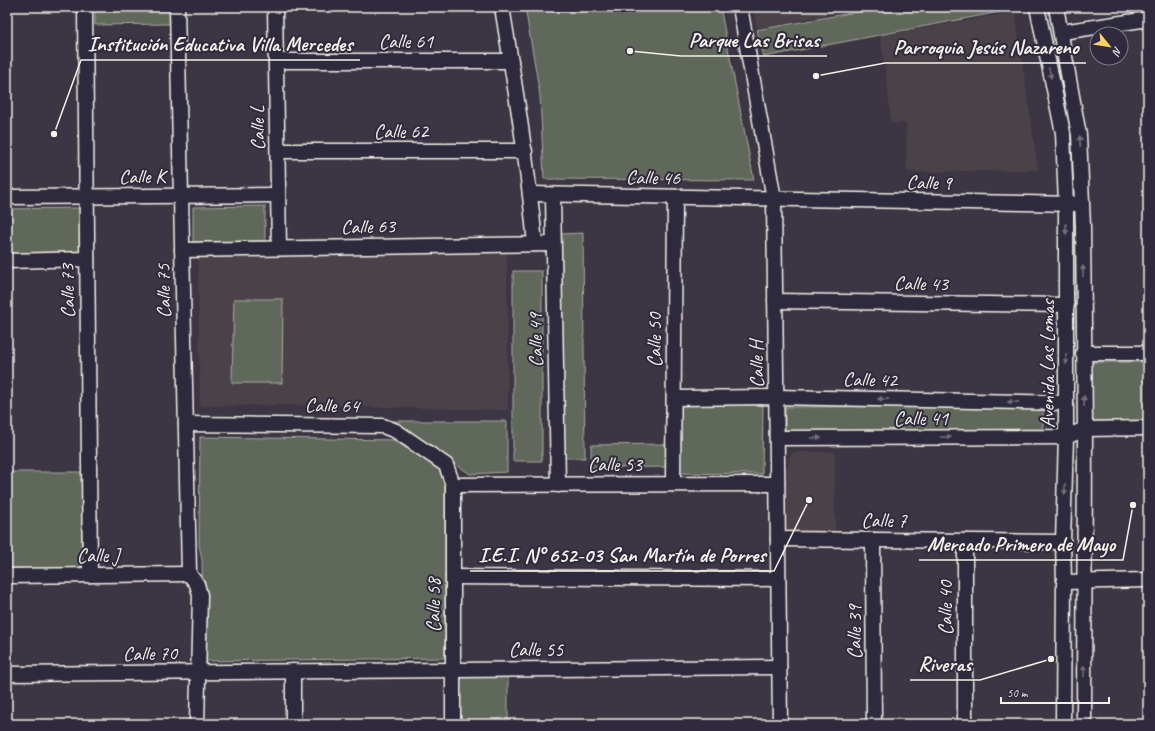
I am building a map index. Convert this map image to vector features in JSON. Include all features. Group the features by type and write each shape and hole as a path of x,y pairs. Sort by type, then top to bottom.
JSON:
{"street":[{"name":"Calle 73","path":"85,7 90,575"},
{"name":"Calle 75","path":"177,7 189,574"},
{"name":"Calle L","path":"275,7 279,248"},
{"path":"502,7 531,194 535,244"},
{"name":"Calle H","path":"740,7 774,199 780,724"},
{"name":"Avenida Las Lomas","path":"1037,7 1063,133 1066,204 1067,305 1066,437 1063,542 1063,724"},
{"name":"Avenida Las Lomas","path":"1056,7 1062,32 1079,135 1082,205 1085,429 1084,724"},
{"path":"1062,32 1148,19"},
{"name":"Calle 61","path":"276,61 511,61"},
{"name":"Calle 62","path":"278,151 525,151"},
{"name":"Calle 46","path":"531,194 774,199"},
{"name":"Calle K","path":"7,197 278,195"},
{"name":"Calle 49","path":"552,195 558,485"},
{"name":"Calle 50","path":"673,484 675,197"},
{"name":"Calle 9","path":"774,199 1082,205"},
{"name":"Calle 63","path":"182,250 553,244"},
{"path":"7,261 87,260"},
{"name":"Calle 43","path":"775,301 1067,305"},
{"path":"1083,353 1148,353"},
{"name":"Calle 42","path":"674,398 776,397 1066,403"},
{"name":"Calle 64","path":"186,424 383,426 396,431 446,465 452,485"},
{"path":"1066,437 1085,429 1148,428"},
{"name":"Calle 41","path":"777,438 1066,437"},
{"name":"Calle 53","path":"452,485 777,484"},
{"name":"Calle 58","path":"452,485 453,724"},
{"name":"Calle 7","path":"778,539 1063,542"},
{"name":"Calle 39","path":"873,540 874,724"},
{"name":"Calle 40","path":"965,541 965,724"},
{"path":"189,574 197,584 200,596 197,672 197,724"},
{"name":"Calle J","path":"7,576 189,574"},
{"path":"452,577 778,579"},
{"path":"1064,582 1148,580"},
{"name":"Calle 55","path":"292,671 779,667"},
{"path":"292,671 293,724"},
{"name":"Calle 70","path":"7,674 292,671"}],"shaded area":[{"path":"753,7 867,7 757,29"},
{"path":"1015,12 1038,170 907,172 906,123 891,123 880,36"},
{"path":"314,252 507,253 508,410 286,405 200,406 198,254"},
{"path":"793,452 835,452 835,531 784,531 783,469 789,466 789,458"}],"green space":[{"path":"95,7 170,7 170,24 95,25"},
{"path":"525,7 720,7 754,180 544,179 540,95"},
{"path":"884,7 1009,7 1010,10 764,57 757,30"},
{"path":"265,206 265,241 193,242 193,207"},
{"path":"80,208 81,261 7,261 7,209"},
{"path":"583,233 585,458 564,458 561,234"},
{"path":"513,271 542,271 542,461 513,461"},
{"path":"234,299 283,299 282,383 232,383"},
{"path":"1091,362 1148,362 1148,421 1091,421"},
{"path":"679,404 763,405 762,474 678,473"},
{"path":"1043,406 1043,433 785,434 785,407"},
{"path":"392,421 507,421 507,472 470,474"},
{"path":"200,437 394,440 442,471 445,479 445,658 204,661 202,560 199,545"},
{"path":"665,444 666,467 591,468 591,445"},
{"path":"7,472 83,472 81,569 7,568"},
{"path":"508,674 508,724 458,724 458,675"}],"place":[{"name":"Parque Las Brisas","path":"630,51"},
{"name":"Parroquia Jesús Nazareno","path":"816,76"},
{"name":"Institución Educativa Villa Mercedes","path":"54,134"},
{"name":"I.E.I. N° 652-03 San Martín de Porres","path":"809,500"},
{"name":"Mercado Primero de Mayo","path":"1133,505"},
{"name":"Riveras","path":"1051,659"}]}
